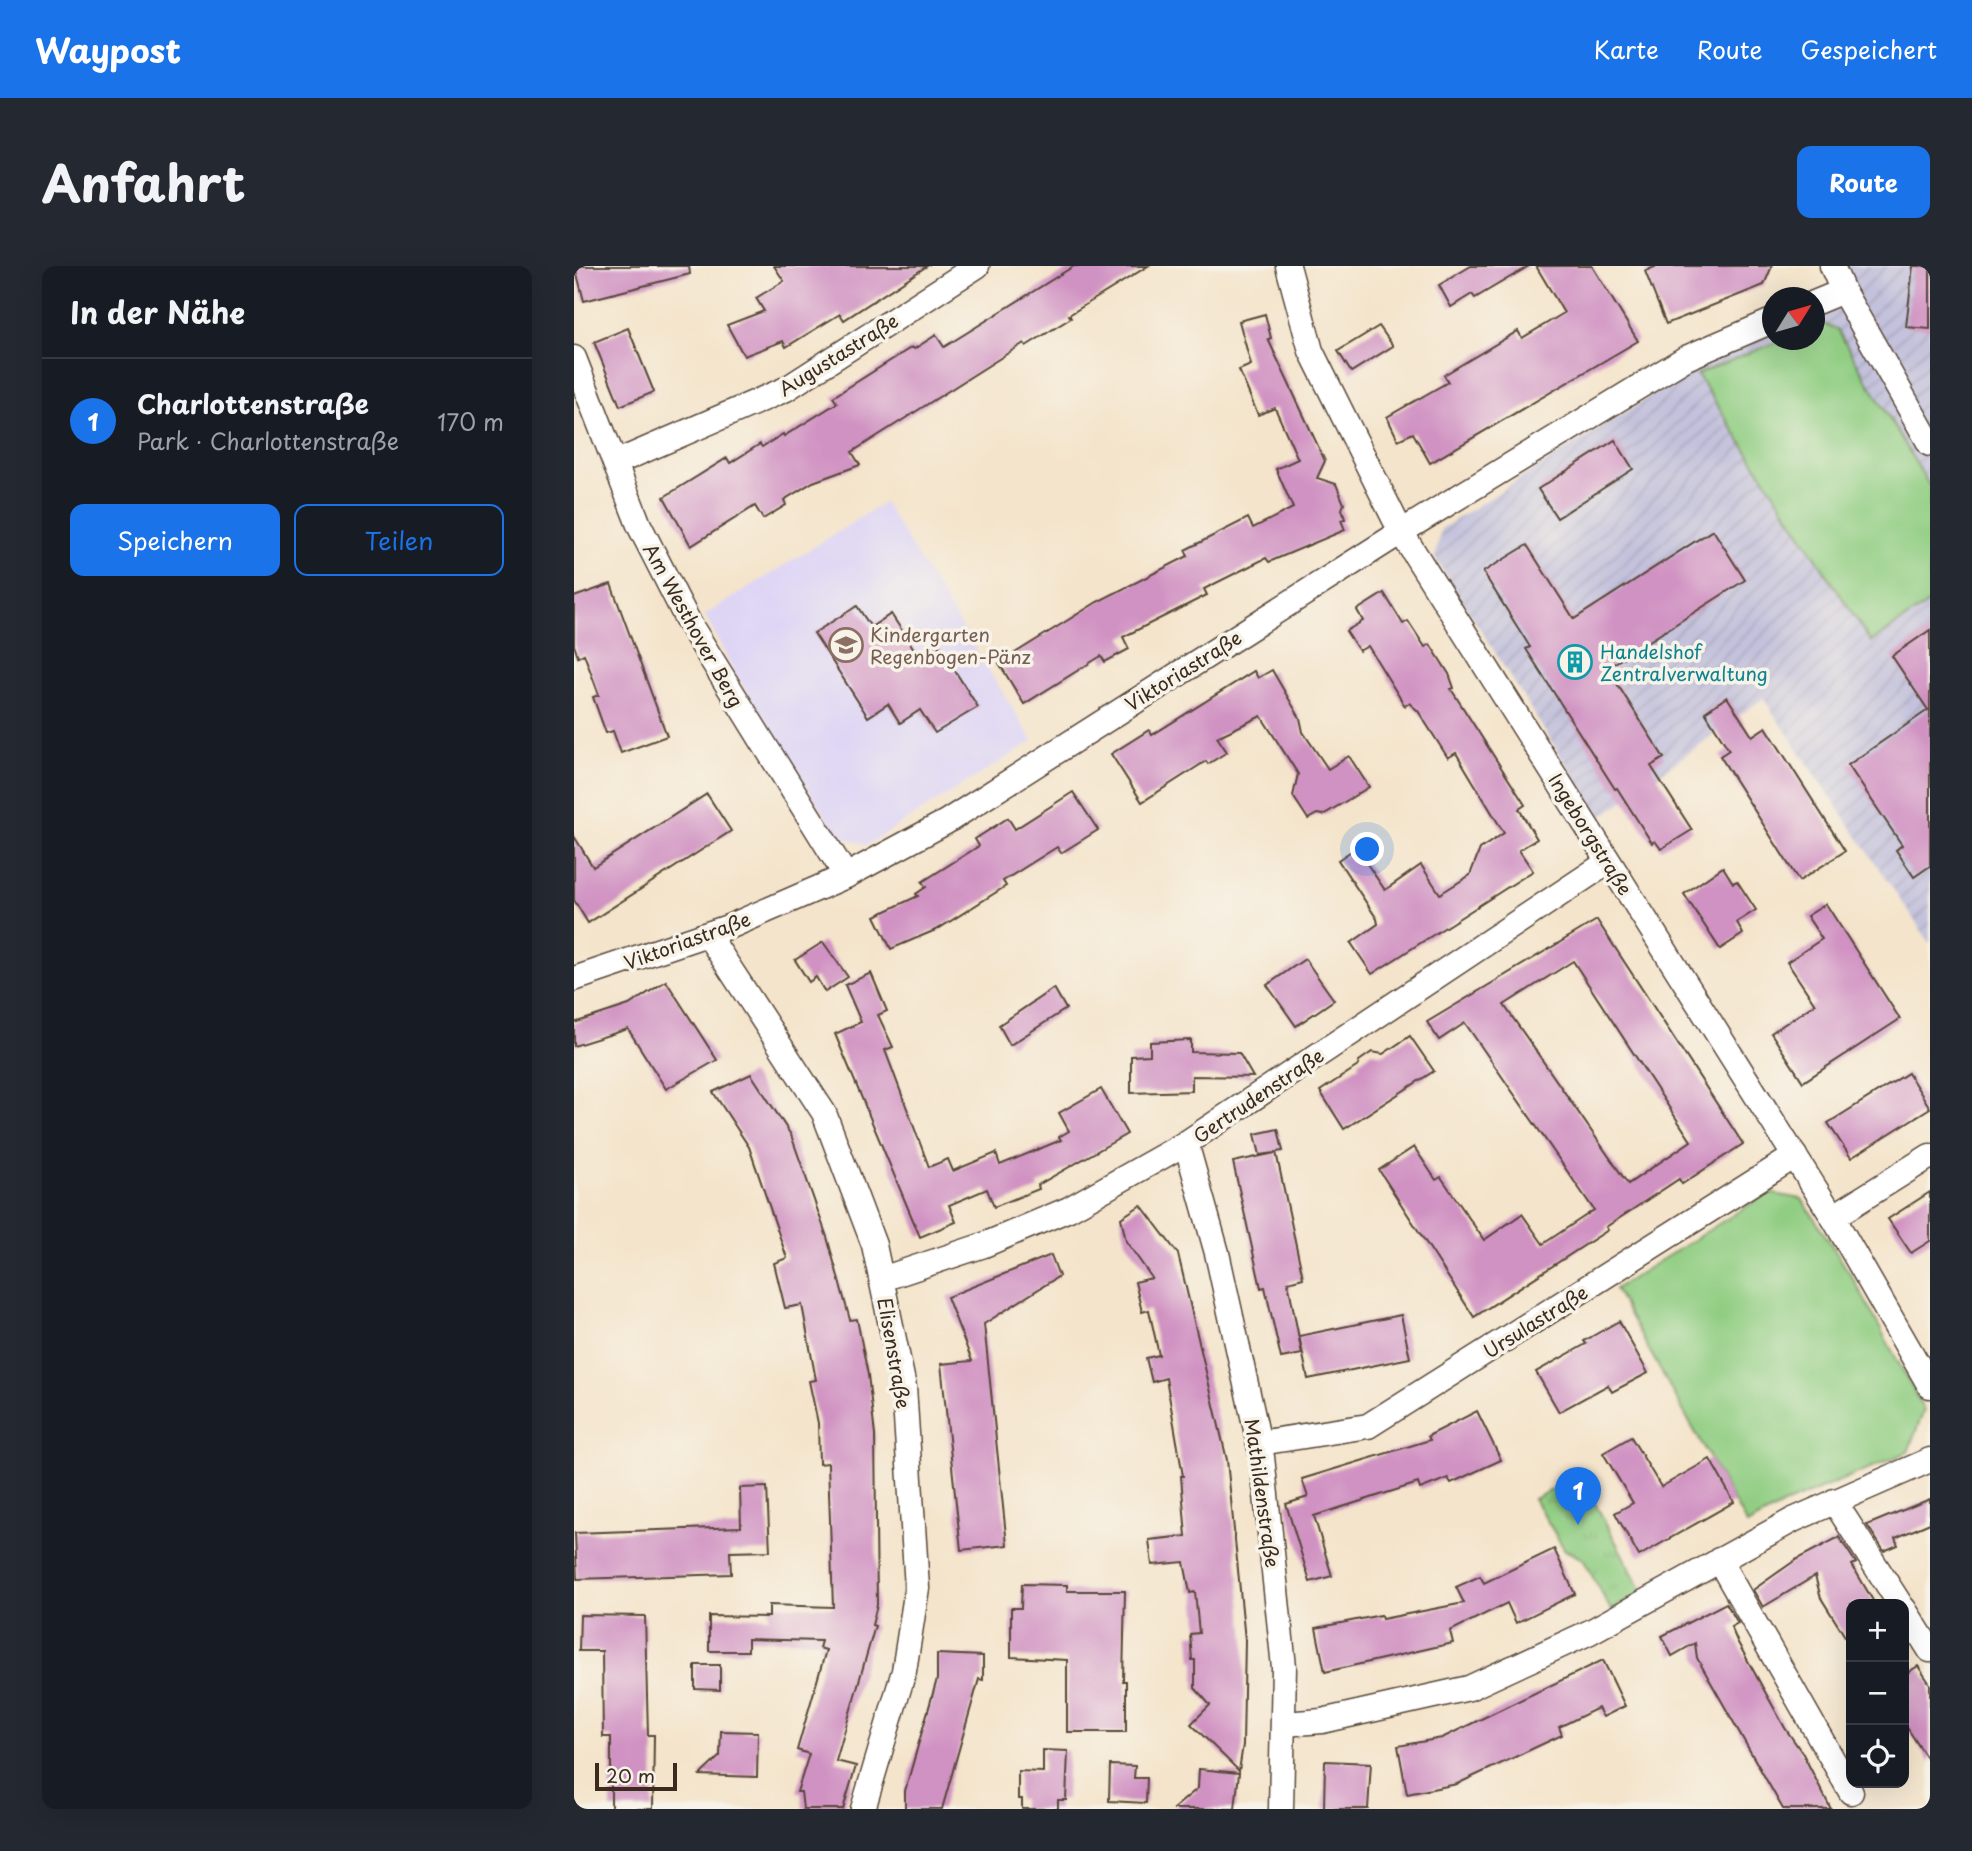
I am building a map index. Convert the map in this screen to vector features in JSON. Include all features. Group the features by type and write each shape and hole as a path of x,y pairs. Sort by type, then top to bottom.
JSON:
{"street":[{"name":"Augustastraße","path":"615,463 786,389 977,266"},
{"name":"Ingeborgstraße","path":"1288,266 1311,351 1401,532 1833,1217 1930,1386"},
{"path":"1832,266 1843,291 1930,444"},
{"path":"1825,299 1843,291"},
{"name":"Viktoriastraße","path":"574,979 708,935 846,876 946,822 1401,532 1686,358 1762,326"},
{"name":"Am Westhover Berg","path":"574,358 639,525 690,623 846,876"},
{"name":"Gertrudenstraße","path":"882,1279 984,1245 1069,1209 1186,1143 1608,862"},
{"name":"Elisenstraße","path":"708,935 824,1113 874,1245 904,1387 917,1588 904,1671 863,1809"},
{"name":"Mathildenstraße","path":"1186,1143 1217,1253 1259,1443 1284,1667 1280,1809"},
{"name":"Ursulastraße","path":"1259,1443 1368,1426 1795,1156"},
{"path":"1833,1217 1930,1156"},
{"path":"1284,1724 1322,1721 1469,1688 1590,1632 1719,1560 1834,1501 1930,1460"},
{"path":"1834,1501 1897,1599"},
{"path":"1719,1560 1851,1792"},
{"path":"1909,1617 1930,1650"}],"shaded area":[{"path":"1839,266 1930,266 1930,943 1763,698 1600,818 1435,558 1441,529 1693,369 1762,335 1762,350 1825,350 1825,291"},
{"name":"Kindergarten Regenbogen-Pänz","path":"884,503 1033,741 867,845 838,836 736,675 705,615"}],"green space":[{"path":"1825,325 1837,329 1930,487 1930,602 1871,642 1697,374 1762,348 1825,350"},
{"path":"1768,1193 1802,1199 1854,1280 1924,1410 1908,1452 1787,1503 1747,1525 1615,1289"},
{"path":"1580,1475 1643,1593 1611,1610 1583,1559 1565,1550 1534,1499"}],"building":[{"path":"575,266 689,266 690,274 584,301"},
{"path":"774,266 927,266 844,320 840,314 786,347 783,341 744,356 727,325 764,311 756,298 784,281"},
{"path":"1074,266 1148,266 1069,315 1071,318 1026,346 1024,343 852,452 860,465 813,482 784,500 786,505 763,519 755,506 691,546 664,497 727,458 730,463 760,444 762,447 783,434 784,436 837,403 833,397 912,347 914,349 936,335 944,347"},
{"path":"1471,266 1529,266 1475,298 1472,294 1451,307 1439,285"},
{"path":"1536,266 1592,266 1638,341 1430,463 1413,433 1398,440 1387,417 1448,382 1444,375 1518,331 1522,338 1564,313"},
{"path":"1657,266 1772,266 1764,285 1666,324 1645,271"},
{"path":"1913,266 1930,266 1930,329 1906,327"},
{"path":"1265,314 1271,338 1268,339 1325,461 1317,478 1336,484 1344,504 1342,509 1345,519 1341,520 1345,530 1269,562 1266,558 1204,589 1207,595 1123,637 1129,649 1105,662 1101,656 1024,704 999,663 1097,602 1188,556 1185,550 1248,518 1253,528 1293,508 1276,469 1298,459 1275,408 1258,415 1239,370 1251,365 1239,321"},
{"path":"1379,326 1393,346 1351,372 1338,351"},
{"path":"628,328 654,392 620,406 594,342"},
{"path":"1615,440 1633,469 1557,518 1538,489"},
{"name":"Handelshof Zentralverwaltung","path":"1713,530 1745,580 1607,668 1664,758 1651,766 1692,830 1661,849 1655,841 1652,843 1617,788 1615,789 1526,649 1530,647 1483,572 1527,545 1574,619"},
{"path":"611,584 667,736 621,753 613,731 606,733 593,697 599,695 584,654 578,657 574,645 574,597"},
{"path":"1384,593 1403,624 1408,621 1425,647 1430,644 1449,674 1454,688 1451,689 1525,805 1519,809 1537,839 1519,850 1533,871 1372,974 1351,943 1378,924 1377,919 1338,860 1356,848 1385,890 1421,865 1440,894 1470,875 1480,849 1504,833 1456,753 1448,758 1418,711 1409,703 1405,706 1368,646 1359,651 1346,631 1363,621 1357,610"},
{"path":"857,606 871,627 891,614 918,655 937,643 978,707 935,733 920,710 900,723 888,704 868,717 814,633"},
{"path":"1930,630 1930,866 1914,877 1896,850 1902,845 1848,765 1928,710 1892,656"},
{"path":"1272,670 1300,718 1303,732 1328,769 1349,756 1369,787 1323,815 1317,814 1308,819 1293,796 1298,774 1261,716 1217,737 1227,752 1208,764 1206,761 1142,802 1111,754 1149,730 1152,735 1254,671 1258,678"},
{"path":"1727,697 1752,736 1766,727 1845,851 1799,881 1720,756 1729,750 1705,712"},
{"path":"1073,792 1098,830 1061,853 1057,847 1003,881 1006,886 938,929 891,949 875,916 918,896 916,894 926,887 922,882 979,846 975,839 1008,818 1015,829"},
{"path":"707,794 731,831 588,923 574,900 574,836 593,867"},
{"path":"1723,867 1733,883 1737,881 1756,910 1737,922 1743,934 1720,949 1684,894"},
{"path":"1826,904 1900,1019 1803,1082 1771,1033 1815,1004 1787,962 1822,939 1807,916"},
{"path":"1597,920 1743,1144 1682,1184 1679,1179 1606,1227 1608,1230 1474,1317 1379,1170 1414,1147 1436,1180 1441,1177 1484,1240 1522,1214 1543,1244 1594,1210 1465,1023 1439,1040 1427,1022","holes":["1573,961 1691,1141 1628,1184 1504,1005"]},
{"path":"823,942 848,977 825,992 816,977 809,982 795,960"},
{"path":"1305,959 1334,1000 1296,1026 1267,985"},
{"path":"871,973 887,1011 878,1015 893,1047 885,1050 929,1167 948,1159 953,1171 996,1153 1000,1165 1061,1140 1059,1137 1069,1131 1059,1113 1101,1089 1127,1134 1038,1185 1039,1189 994,1207 987,1189 949,1205 956,1222 920,1237 835,1034 861,1022 845,985"},
{"path":"666,981 717,1060 666,1089 628,1029 574,1046 574,1023 629,1005"},
{"path":"1054,988 1066,1009 1010,1045 999,1025"},
{"path":"1410,1036 1434,1071 1344,1129 1320,1091 1358,1066 1359,1061 1372,1052 1383,1054"},
{"path":"1191,1040 1191,1052 1239,1053 1253,1077 1192,1076 1192,1091 1131,1093 1131,1056 1150,1055 1150,1042"},
{"path":"1908,1073 1930,1108 1851,1158 1828,1123"},
{"path":"751,1074 791,1135 827,1237 850,1320 857,1319 868,1375 875,1435 877,1605 872,1625 875,1626 836,1761 856,1766 843,1809 803,1809 801,1792 797,1792 809,1754 797,1750 826,1650 819,1648 821,1641 748,1639 748,1651 709,1651 709,1616 769,1617 769,1605 833,1607 828,1463 819,1464 818,1423 809,1381 816,1380 802,1305 785,1308 774,1263 787,1258 749,1147 713,1092"},
{"path":"1278,1129 1283,1151 1276,1152 1303,1278 1288,1282 1302,1354 1281,1358 1265,1287 1261,1288 1233,1162 1275,1153 1260,1155 1255,1134"},
{"path":"1930,1192 1930,1241 1911,1253 1888,1219"},
{"path":"1141,1205 1178,1254 1227,1460 1245,1640 1243,1745 1239,1771 1191,1724 1210,1705 1195,1688 1195,1660 1192,1660 1190,1634 1199,1633 1195,1592 1190,1593 1184,1562 1152,1565 1149,1540 1186,1536 1183,1476 1166,1378 1152,1382 1146,1358 1159,1355 1149,1310 1142,1312 1135,1282 1152,1278 1126,1241 1121,1218"},
{"path":"1051,1255 1059,1276 984,1324 1007,1545 961,1550 941,1364 972,1361 947,1297"},
{"path":"1401,1315 1410,1358 1308,1379 1299,1336"},
{"path":"1619,1321 1648,1373 1612,1392 1608,1385 1559,1412 1536,1372 1586,1344 1584,1341"},
{"path":"1477,1411 1501,1460 1451,1483 1448,1478 1420,1489 1418,1483 1314,1516 1332,1576 1310,1582 1286,1504 1308,1497 1302,1479 1430,1440 1428,1436"},
{"path":"1631,1437 1661,1487 1710,1459 1734,1502 1639,1556 1615,1513 1633,1503 1603,1453"},
{"path":"767,1487 770,1551 730,1552 731,1574 577,1579 575,1533 741,1527 740,1488"},
{"path":"1930,1499 1930,1523 1895,1538 1898,1545 1884,1551 1867,1525"},
{"path":"1839,1537 1856,1563 1852,1565 1872,1599 1846,1599 1846,1638 1821,1598 1815,1576 1763,1607 1753,1590 1797,1559"},
{"path":"1554,1549 1575,1594 1516,1623 1507,1603 1450,1631 1453,1643 1325,1672 1316,1628 1381,1615 1382,1619 1464,1603 1456,1587 1480,1576 1484,1583"},
{"path":"1022,1584 1067,1585 1067,1591 1125,1591 1123,1681 1126,1681 1126,1732 1067,1732 1067,1660 1011,1657 1011,1608 1021,1608"},
{"path":"1726,1603 1738,1623 1731,1627 1737,1641 1785,1728 1803,1754 1831,1809 1783,1809 1697,1658 1695,1643 1672,1656 1662,1636"},
{"path":"580,1615 645,1616 648,1735 654,1735 653,1809 611,1809 611,1737 603,1737 602,1651 579,1651"},
{"path":"937,1654 983,1656 983,1680 979,1679 942,1809 905,1809 905,1791 937,1679"},
{"path":"1603,1660 1625,1706 1603,1717 1598,1708 1559,1727 1562,1735 1457,1784 1407,1794 1398,1746 1442,1738"},
{"path":"695,1665 720,1665 720,1690 695,1689"},
{"path":"1918,1666 1930,1684 1930,1763 1909,1731 1909,1672"},
{"path":"721,1731 758,1732 757,1777 700,1775 720,1756"},
{"path":"1043,1750 1068,1751 1066,1800 1058,1800 1058,1809 1022,1809 1022,1799 1018,1799 1018,1771 1043,1772"},
{"path":"1325,1761 1371,1763 1368,1809 1324,1809"},
{"path":"1110,1765 1135,1766 1134,1778 1147,1778 1146,1803 1109,1801"},
{"path":"1199,1769 1239,1773 1235,1809 1173,1809 1198,1788"}],"place":[{"name":"Kindergarten Regenbogen-Pänz","path":"846,645"},
{"name":"Handelshof Zentralverwaltung","path":"1575,662"},
{"name":"Charlottenstraße","path":"1578,1525"}]}
